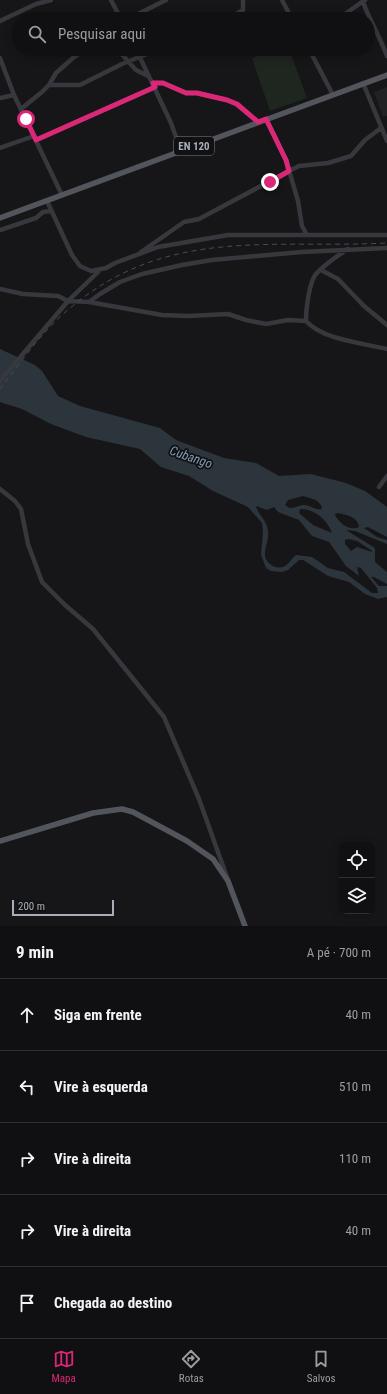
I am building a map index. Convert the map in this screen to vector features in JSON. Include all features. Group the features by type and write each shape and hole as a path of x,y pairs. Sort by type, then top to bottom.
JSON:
{"main road":[{"name":"EN 120","path":"0,218 387,75"},
{"path":"0,841 68,819 93,813 122,809 133,812 213,858 228,881 245,926"}],"street":[{"path":"19,12 36,4 51,0"},
{"path":"111,0 117,12"},
{"path":"142,12 166,0"},
{"path":"240,12 243,10 243,0"},
{"path":"282,0 288,12"},
{"path":"349,12 364,1 366,12"},
{"path":"0,21 12,15"},
{"path":"375,28 387,56"},
{"path":"21,109 49,85 56,73 76,56"},
{"path":"124,56 136,70 148,76"},
{"path":"313,56 333,95"},
{"path":"49,85 80,85 128,61 140,57 171,123 181,151"},
{"path":"0,58 14,95 62,195"},
{"path":"0,148 35,138 154,85 163,83 186,93 197,93 227,100 237,104 258,122"},
{"path":"363,83 387,141"},
{"path":"0,98 14,95"},
{"path":"266,119 286,160 298,201 302,226 308,235"},
{"path":"139,254 146,247 184,222 199,219 299,166 328,163 351,156 365,140 382,128"},
{"path":"47,201 76,261 86,270 100,270"},
{"path":"0,230 36,218 43,212 51,211"},
{"path":"0,381 68,301 100,270 139,254 158,247 228,235 387,235"},
{"path":"89,302 120,282 167,267 212,260 349,249 387,248"},
{"path":"349,249 315,275 308,296 306,321 312,328 326,334 387,349"},
{"path":"321,270 338,279 364,306 387,325"},
{"path":"0,289 23,294 58,296 68,301 89,302 162,315 190,316 228,314 246,320 266,324 288,320 306,321"},
{"path":"379,487 387,476"},
{"path":"0,489 20,506 28,544 42,582 64,605 93,629 164,717 199,799 224,863 228,881"}],"shaded area":[{"path":"258,56 292,56 307,98 270,111 252,58"},
{"path":"387,87 387,116 383,117 374,92"}],"water":[{"name":"Cubango","path":"0,349 35,365 42,371 58,396 80,406 160,428 176,440 224,458 256,463 279,476 311,474 346,483 365,491 387,507 387,537 368,527 364,528 377,537 387,540 387,544 355,531 346,530 375,548 375,562 387,572 387,584 374,577 371,577 379,586 387,586 387,597 378,599 365,594 349,582 328,576 303,560 299,560 288,570 282,572 271,571 266,568 261,555 263,533 262,523 248,507 213,491 189,476 161,467 140,449 86,437 51,424 22,409 0,402","holes":["303,496 316,500 321,505 322,509 317,509 308,505 289,508 285,505 288,500","256,506 267,510 274,507 278,512 299,520 312,536 329,542 346,566 359,576 357,567 361,568 377,588 378,593 372,593 344,572 328,568 312,557 296,555 285,566 279,568 273,566 266,559 265,550 268,531","300,509 310,510 315,513 324,519 332,533 313,525 299,513","338,513 352,517 357,521 359,527 352,528 346,526 338,520 335,514","348,539 357,541 372,552 357,547 351,551 345,544 345,540"]}],"railway":[{"path":"0,389 41,337 69,309 106,283 143,265 181,253 220,247 387,243"}],"route":[{"path":"26,119 36,140 42,136 155,87 153,83 163,83 186,93 197,93 220,98 237,104 258,122 266,119 277,139 289,171 270,182"}]}
